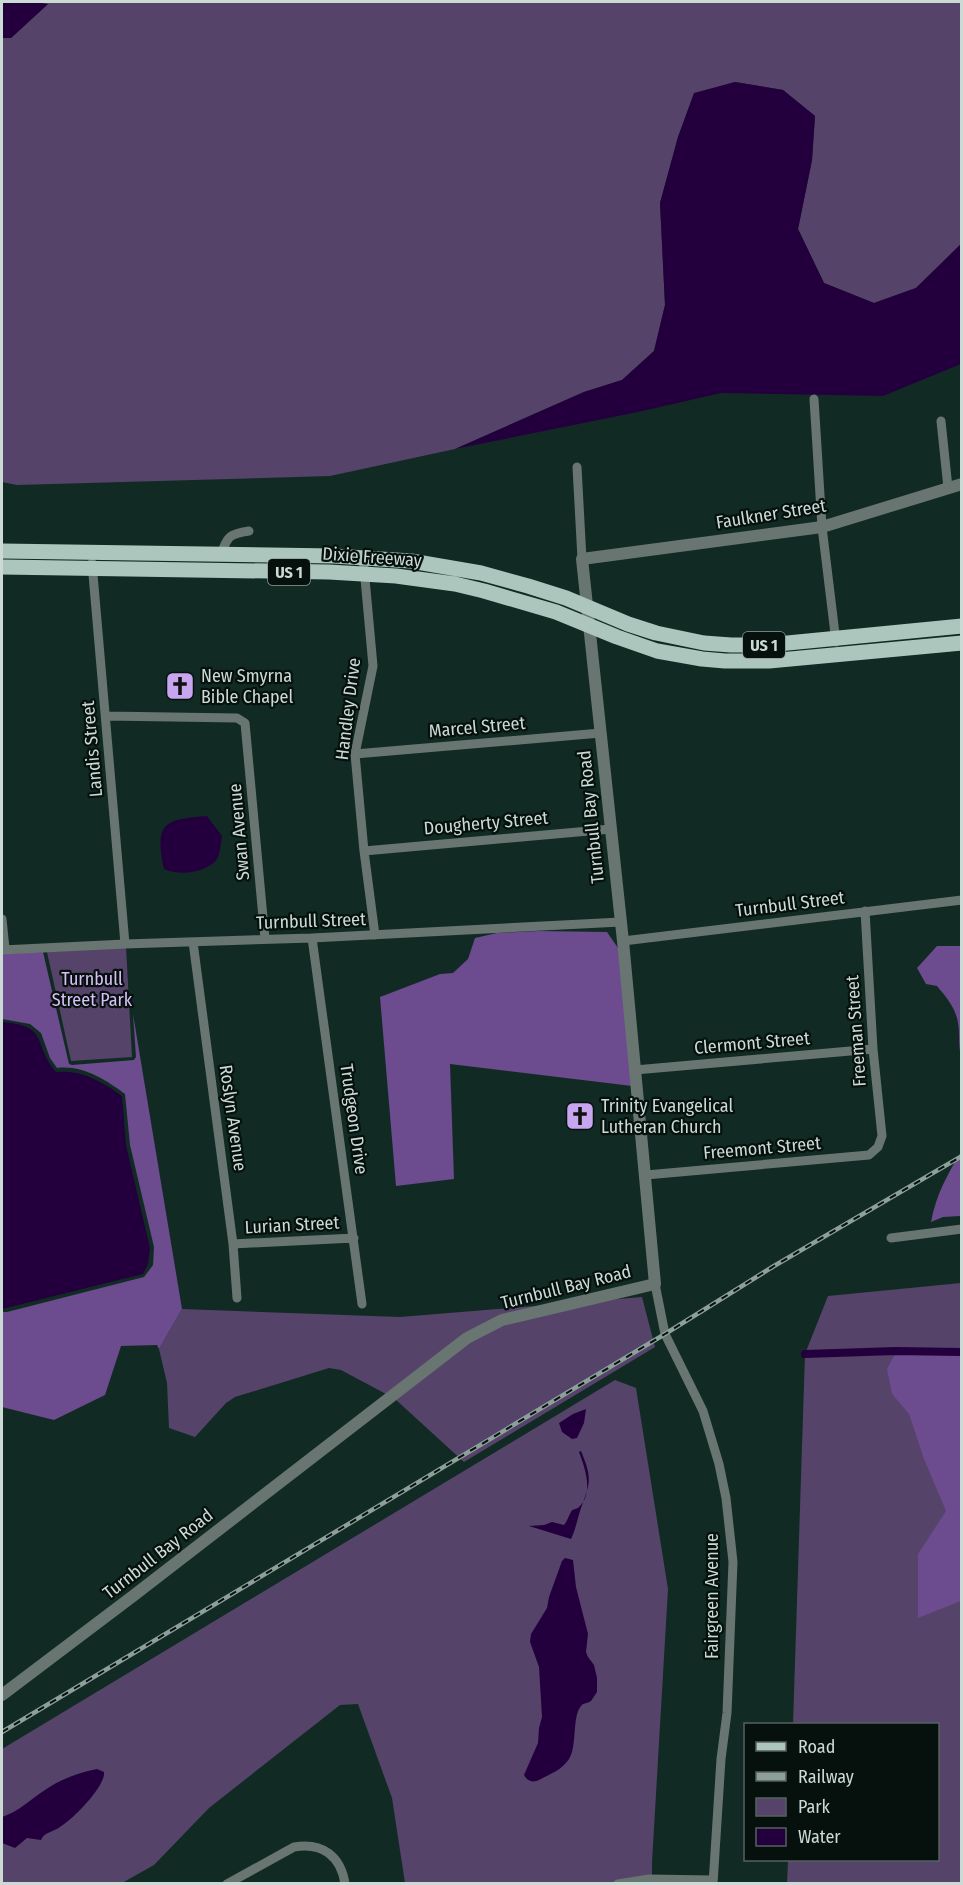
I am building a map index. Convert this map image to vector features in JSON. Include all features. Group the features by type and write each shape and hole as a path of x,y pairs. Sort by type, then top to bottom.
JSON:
{"main road":[{"name":"Dixie Freeway","path":"2,551 363,557 420,562 481,573 546,591 587,606"},
{"name":"Dixie Freeway","path":"2,567 364,573 414,578 484,591 534,604 589,625"},
{"name":"US 1","path":"587,606 641,628 672,637 731,645 766,645 962,626"},
{"name":"US 1","path":"589,625 639,645 702,659 770,661 962,643"}],"street":[{"path":"814,399 822,527 837,655"},
{"path":"941,421 948,488"},
{"path":"577,467 582,558"},
{"name":"Faulkner Street","path":"582,558 822,527 962,484"},
{"path":"221,554 227,539 233,533 249,531"},
{"name":"Landis Street","path":"91,552 125,944"},
{"name":"Handley Drive","path":"363,557 373,666 355,754 375,935"},
{"name":"Turnbull Bay Road","path":"2,1695 467,1338 502,1320 655,1284 623,941 582,558"},
{"name":"Swan Avenue","path":"106,716 237,718 245,723 265,939"},
{"name":"Marcel Street","path":"355,754 601,733"},
{"name":"Dougherty Street","path":"364,850 611,829"},
{"name":"Turnbull Street","path":"623,941 962,900"},
{"name":"Freeman Street","path":"865,911 873,1049 882,1136 878,1147"},
{"path":"2,919 3,950"},
{"name":"Turnbull Street","path":"3,950 312,939 621,922"},
{"name":"Trudgeon Drive","path":"312,939 362,1304"},
{"name":"Roslyn Avenue","path":"193,942 233,1244 237,1298"},
{"name":"Clermont Street","path":"635,1070 873,1049"},
{"name":"Freemont Street","path":"646,1175 869,1155 878,1147"},
{"path":"891,1238 962,1229"},
{"name":"Lurian Street","path":"233,1244 354,1238"},
{"name":"Fairgreen Avenue","path":"655,1284 665,1334 703,1411 719,1464 726,1498 732,1562 728,1713 712,1882"},
{"path":"226,1884 294,1847 303,1845 315,1846 330,1853 340,1864 345,1884"},
{"path":"618,1884 649,1879 712,1882"}],"green space":[{"path":"32,2 961,2 961,244 916,288 874,303 824,283 798,229 812,160 815,116 783,90 735,82 694,94 678,137 660,203 665,305 654,351 622,380 584,392 455,449 330,476 17,485 2,482 2,38 11,38 48,4"},
{"name":"Turnbull Street Park","path":"126,947 132,1057 71,1061 47,952"},
{"path":"961,1283 961,1883 787,1884 788,1861 939,1861 939,1723 793,1723 805,1354 828,1296"},
{"path":"642,1297 655,1347 464,1462 395,1399 470,1342 504,1323 607,1300"},
{"path":"547,1305 500,1316 386,1394 341,1370 329,1368 235,1397 226,1403 195,1437 169,1428 167,1383 159,1349 182,1309 400,1317"},
{"path":"615,1380 636,1388 668,1589 652,1883 405,1883 392,1798 358,1704 340,1705 209,1808 154,1865 122,1883 2,1883 2,1749"}],"shaded area":[{"path":"607,932 618,948 632,1086 450,1064 454,1179 396,1186 380,997 440,974 453,973 468,959 475,938 497,933"},
{"path":"937,946 961,946 961,1056 958,1023 953,1008 937,986 926,984 917,968"},
{"path":"43,952 69,1064 134,1060 136,1057 133,1014 182,1309 159,1349 157,1345 121,1346 105,1395 54,1420 2,1407 2,1312 144,1277 153,1265 154,1247 130,1145 125,1094 85,1071 57,1068 50,1058 41,1033 30,1024 2,1019 2,954"},
{"path":"961,1152 961,1216 943,1217 931,1222 943,1186"},
{"path":"895,1351 961,1352 961,1601 918,1618 918,1554 946,1511 924,1459 909,1414 892,1394 887,1369"}],"water":[{"path":"2,2 48,4 11,38 2,38"},
{"path":"735,82 783,90 815,116 812,160 798,229 824,283 874,303 916,288 961,244 961,364 883,396 721,393 455,449 584,392 622,380 654,351 665,305 660,203 678,137 694,93"},
{"path":"207,816 222,836 217,859 207,867 192,872 164,869 160,842 166,826 181,819"},
{"path":"2,1022 27,1027 34,1032 56,1072 83,1075 122,1096 126,1145 150,1248 148,1264 143,1274 2,1309"},
{"path":"586,1409 584,1423 577,1438 572,1439 562,1432 559,1423"},
{"path":"581,1451 589,1475 587,1492 586,1473 579,1452"},
{"path":"583,1501 571,1539 529,1526 552,1522 564,1525 572,1511 578,1508"},
{"path":"565,1558 573,1560 576,1587 588,1634 586,1652 594,1665 597,1692 591,1701 579,1708 569,1759 556,1771 532,1781 524,1775 538,1743 542,1717 539,1667 530,1642 531,1634 547,1608 549,1597"},
{"path":"97,1769 104,1772 100,1786 80,1810 65,1823 46,1834 41,1840 27,1838 15,1848 2,1843 2,1817 19,1809 57,1783"}],"waterway":[{"path":"805,1354 895,1351 962,1352"}],"railway":[{"path":"2,1732 665,1334 774,1266 962,1156"}],"place":[{"name":"New Smyrna Bible Chapel","path":"180,686"},
{"name":"Trinity Evangelical Lutheran Church","path":"580,1116"}]}
